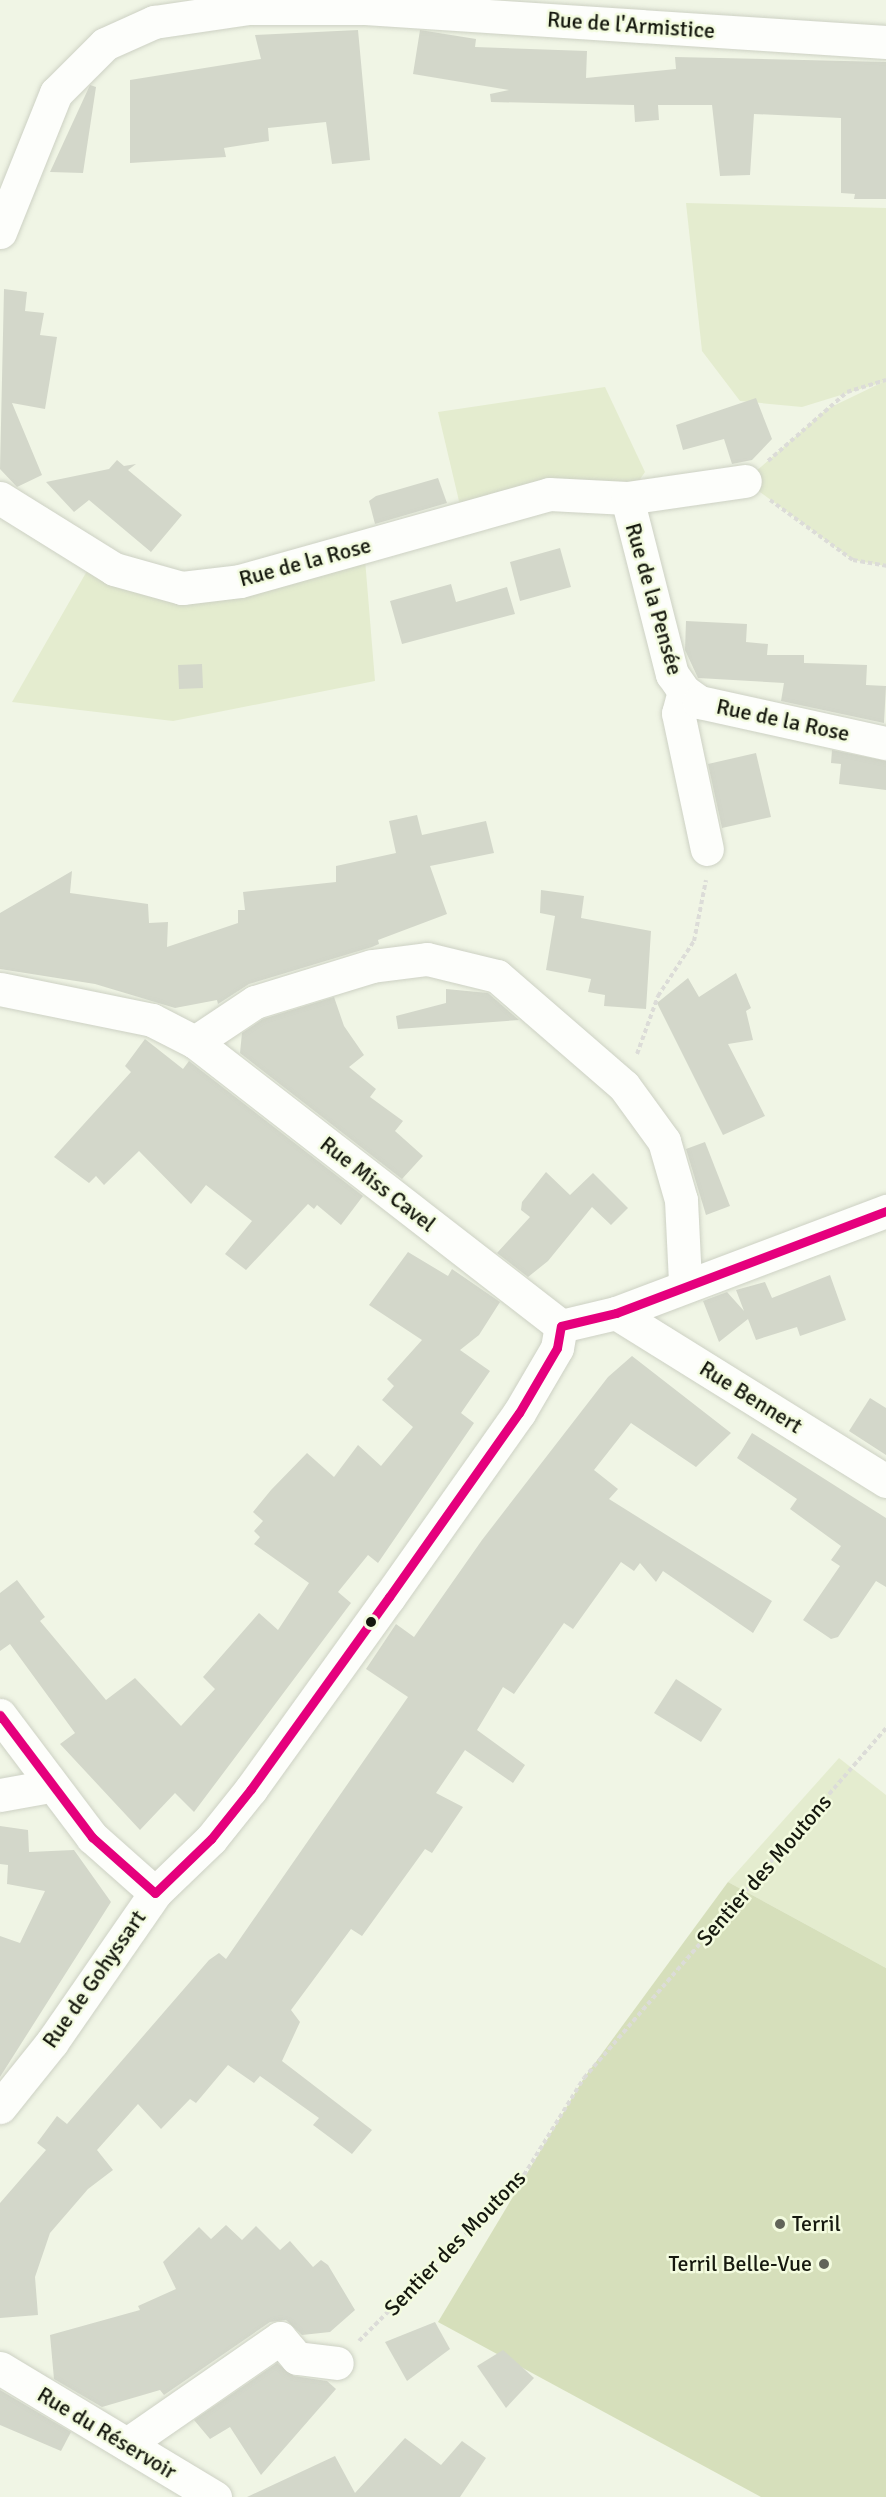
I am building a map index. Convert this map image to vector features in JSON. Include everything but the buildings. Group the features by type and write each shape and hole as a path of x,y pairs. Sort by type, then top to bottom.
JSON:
{"street":[{"name":"Rue de l'Armistice","path":"0,232 56,93 105,44 160,11 367,4 886,42"},
{"name":"Rue de la Pensée","path":"707,849 678,713 684,691 672,674 627,498 745,482"},
{"name":"Rue de la Rose","path":"0,498 114,569 182,588 240,581 549,494 627,498"},
{"name":"Rue de la Rose","path":"684,691 699,702 886,743"},
{"path":"195,1042 255,1002 372,966 427,959 496,976 624,1086 664,1141 681,1200 685,1283"},
{"name":"Rue Miss Cavel","path":"0,989 152,1020 195,1042 561,1326"},
{"path":"561,1326 616,1313 685,1283 886,1211"},
{"name":"Rue Bennert","path":"616,1313 886,1481"},
{"name":"Rue de Gohyssart","path":"0,2107 52,2042 155,1893 211,1839 251,1789 389,1597 519,1413 557,1348 561,1326"},
{"path":"0,1715 50,1786 92,1837 155,1893"},
{"path":"0,1795 50,1786"},
{"path":"127,2444 280,2338 297,2358 337,2363"},
{"name":"Rue du Réservoir","path":"0,2368 215,2497"}],"path":[{"path":"886,380 847,392 745,482 853,560 886,566"},
{"path":"624,1086 658,996 694,941 706,886 707,849"},
{"name":"Sentier des Moutons","path":"337,2363 524,2175 584,2078 886,1728"}],"green space":[{"path":"686,203 886,208 886,566 853,560 745,481 827,409 883,382 802,407 740,401 702,351"},
{"path":"605,387 645,472 627,498 463,518 438,412"},
{"path":"364,547 375,681 173,721 12,702 95,557 215,584"},
{"path":"839,1758 886,1795 886,1968 728,1882"},
{"path":"728,1882 886,1968 886,2497 761,2497 438,2322 584,2078"}],"transit line":[{"path":"561,1326 616,1313 886,1211"},
{"path":"155,1893 211,1839 251,1789 389,1597 519,1413 557,1348 561,1326"},
{"path":"0,1715 92,1837 155,1893"}],"place":[{"name":"Terril","path":"780,2224"},
{"name":"Terril Belle-Vue","path":"824,2264"}]}
